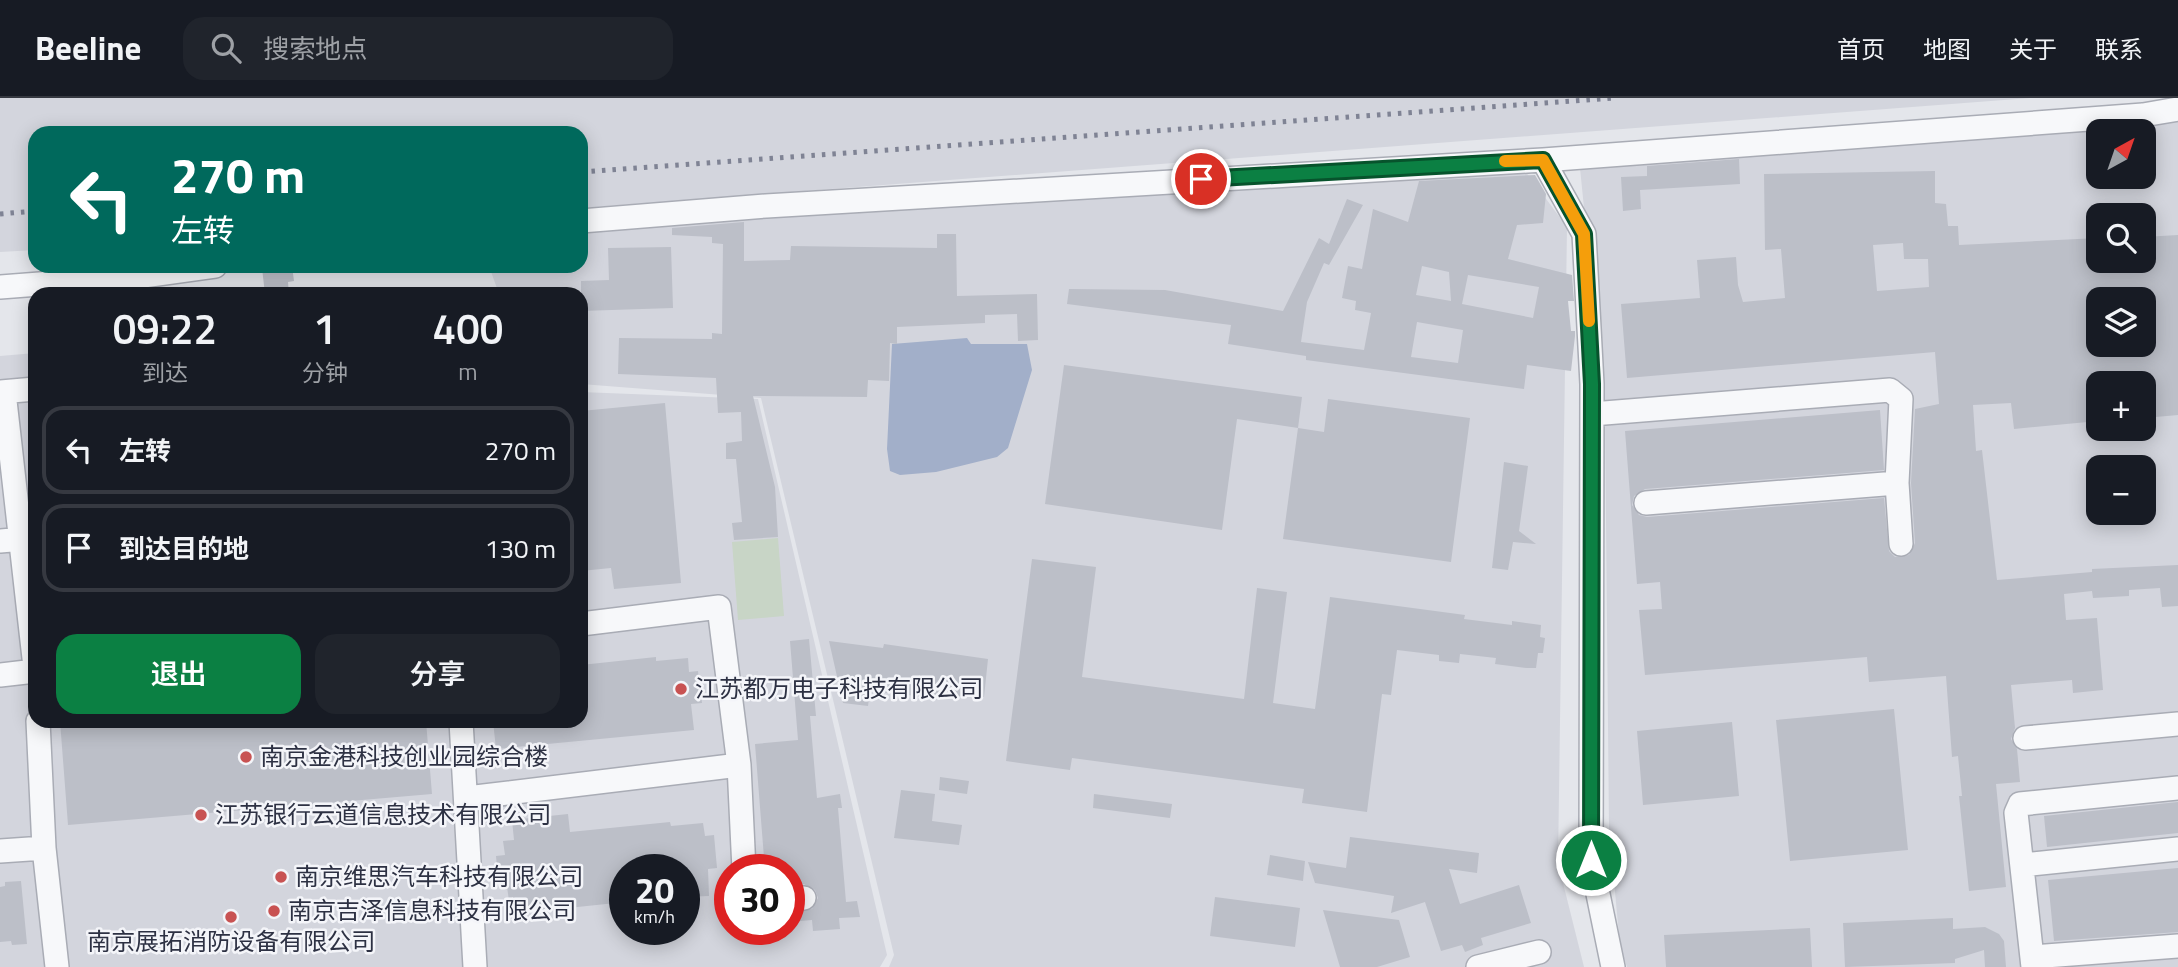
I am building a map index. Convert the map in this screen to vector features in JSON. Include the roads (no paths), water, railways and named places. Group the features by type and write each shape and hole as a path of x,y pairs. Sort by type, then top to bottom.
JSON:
{"street":[{"path":"588,220 766,206 1543,160 2143,114 2178,109"},
{"path":"1543,160 1584,234 1592,414 1591,860 1613,967"},
{"path":"0,287 165,273"},
{"path":"28,390 2,392 28,616"},
{"path":"1592,414 1889,390 1901,399 1897,483 1901,544"},
{"path":"1646,503 1897,483"},
{"path":"588,623 719,607 739,765 743,854"},
{"path":"0,675 28,670"},
{"path":"2025,738 2178,724"},
{"path":"38,728 44,848 57,967"},
{"path":"462,728 475,967"},
{"path":"467,799 739,765"},
{"path":"2178,788 2020,804 2016,813 2032,962 2178,946"},
{"path":"0,851 44,848"},
{"path":"2022,865 2178,849"},
{"path":"1478,967 1539,952"}],"water":[{"path":"967,338 971,344 1027,344 1032,370 1008,448 997,457 936,472 900,475 890,471 887,449 892,344"}],"railway":[{"path":"588,171 1616,98"},
{"path":"0,214 28,212"}],"place":[{"name":"江苏都万电子科技有限公司","path":"681,689"},
{"name":"南京金港科技创业园综合楼","path":"246,757"},
{"name":"江苏银行云道信息技术有限公司","path":"201,815"},
{"name":"南京维思汽车科技有限公司","path":"281,877"},
{"name":"南京吉泽信息科技有限公司","path":"274,911"},
{"name":"南京展拓消防设备有限公司","path":"231,917"}]}
